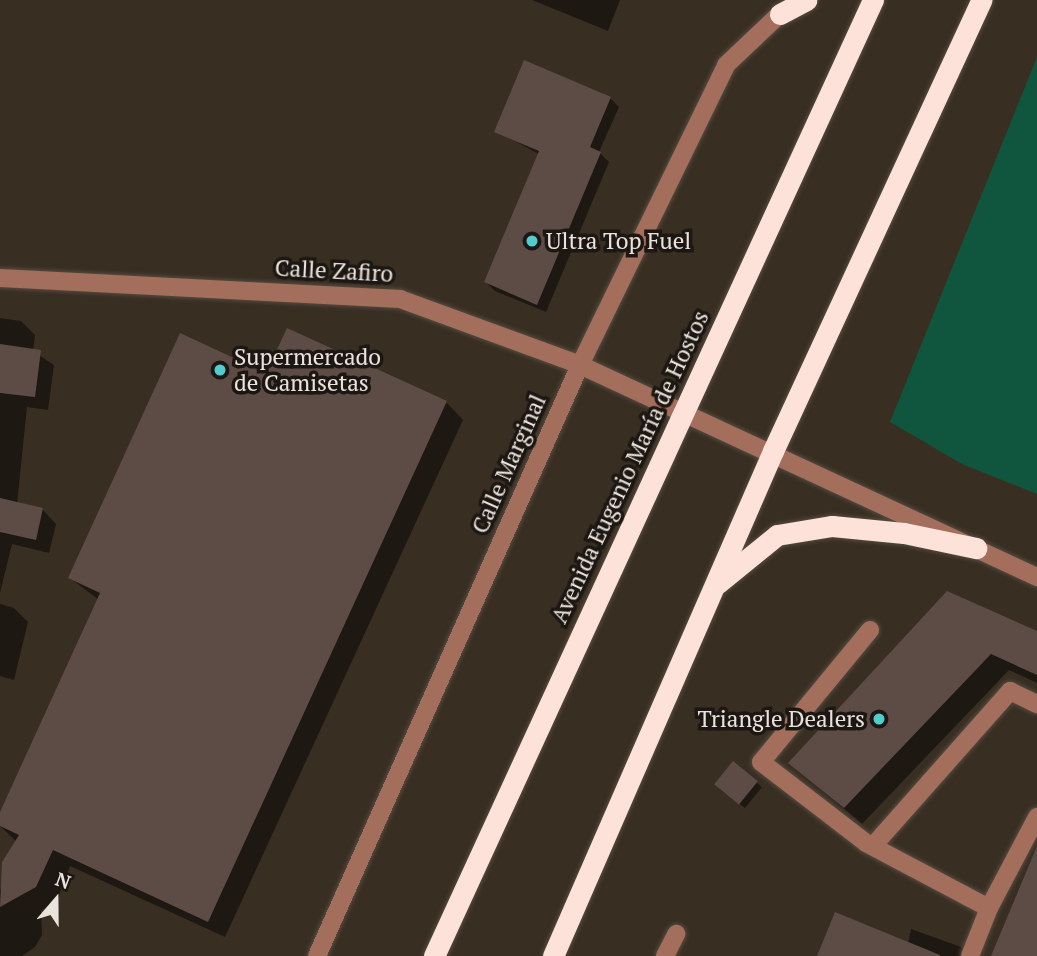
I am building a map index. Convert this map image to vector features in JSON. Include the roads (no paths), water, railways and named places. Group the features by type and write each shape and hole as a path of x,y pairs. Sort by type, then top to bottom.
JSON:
{"highway":[{"path":"780,15 806,0"},
{"name":"Avenida Eugenio María de Hostos","path":"434,956 873,0"},
{"path":"553,956 773,451 981,0"},
{"path":"714,586 777,536 832,526 904,533 976,548"}],"street":[{"name":"Calle Marginal","path":"317,956 580,365 726,65 780,15"},
{"name":"Calle Zafiro","path":"0,278 400,299 580,365 773,451 1037,577"},
{"path":"870,630 761,762 873,846 989,908"},
{"path":"873,846 1010,691 1037,704"},
{"path":"970,956 989,908 1037,817"},
{"path":"665,956 676,934"}],"place":[{"name":"Ultra Top Fuel","path":"532,241"},
{"name":"Supermercado de Camisetas","path":"220,370"},
{"name":"Triangle Dealers","path":"879,719"}]}
